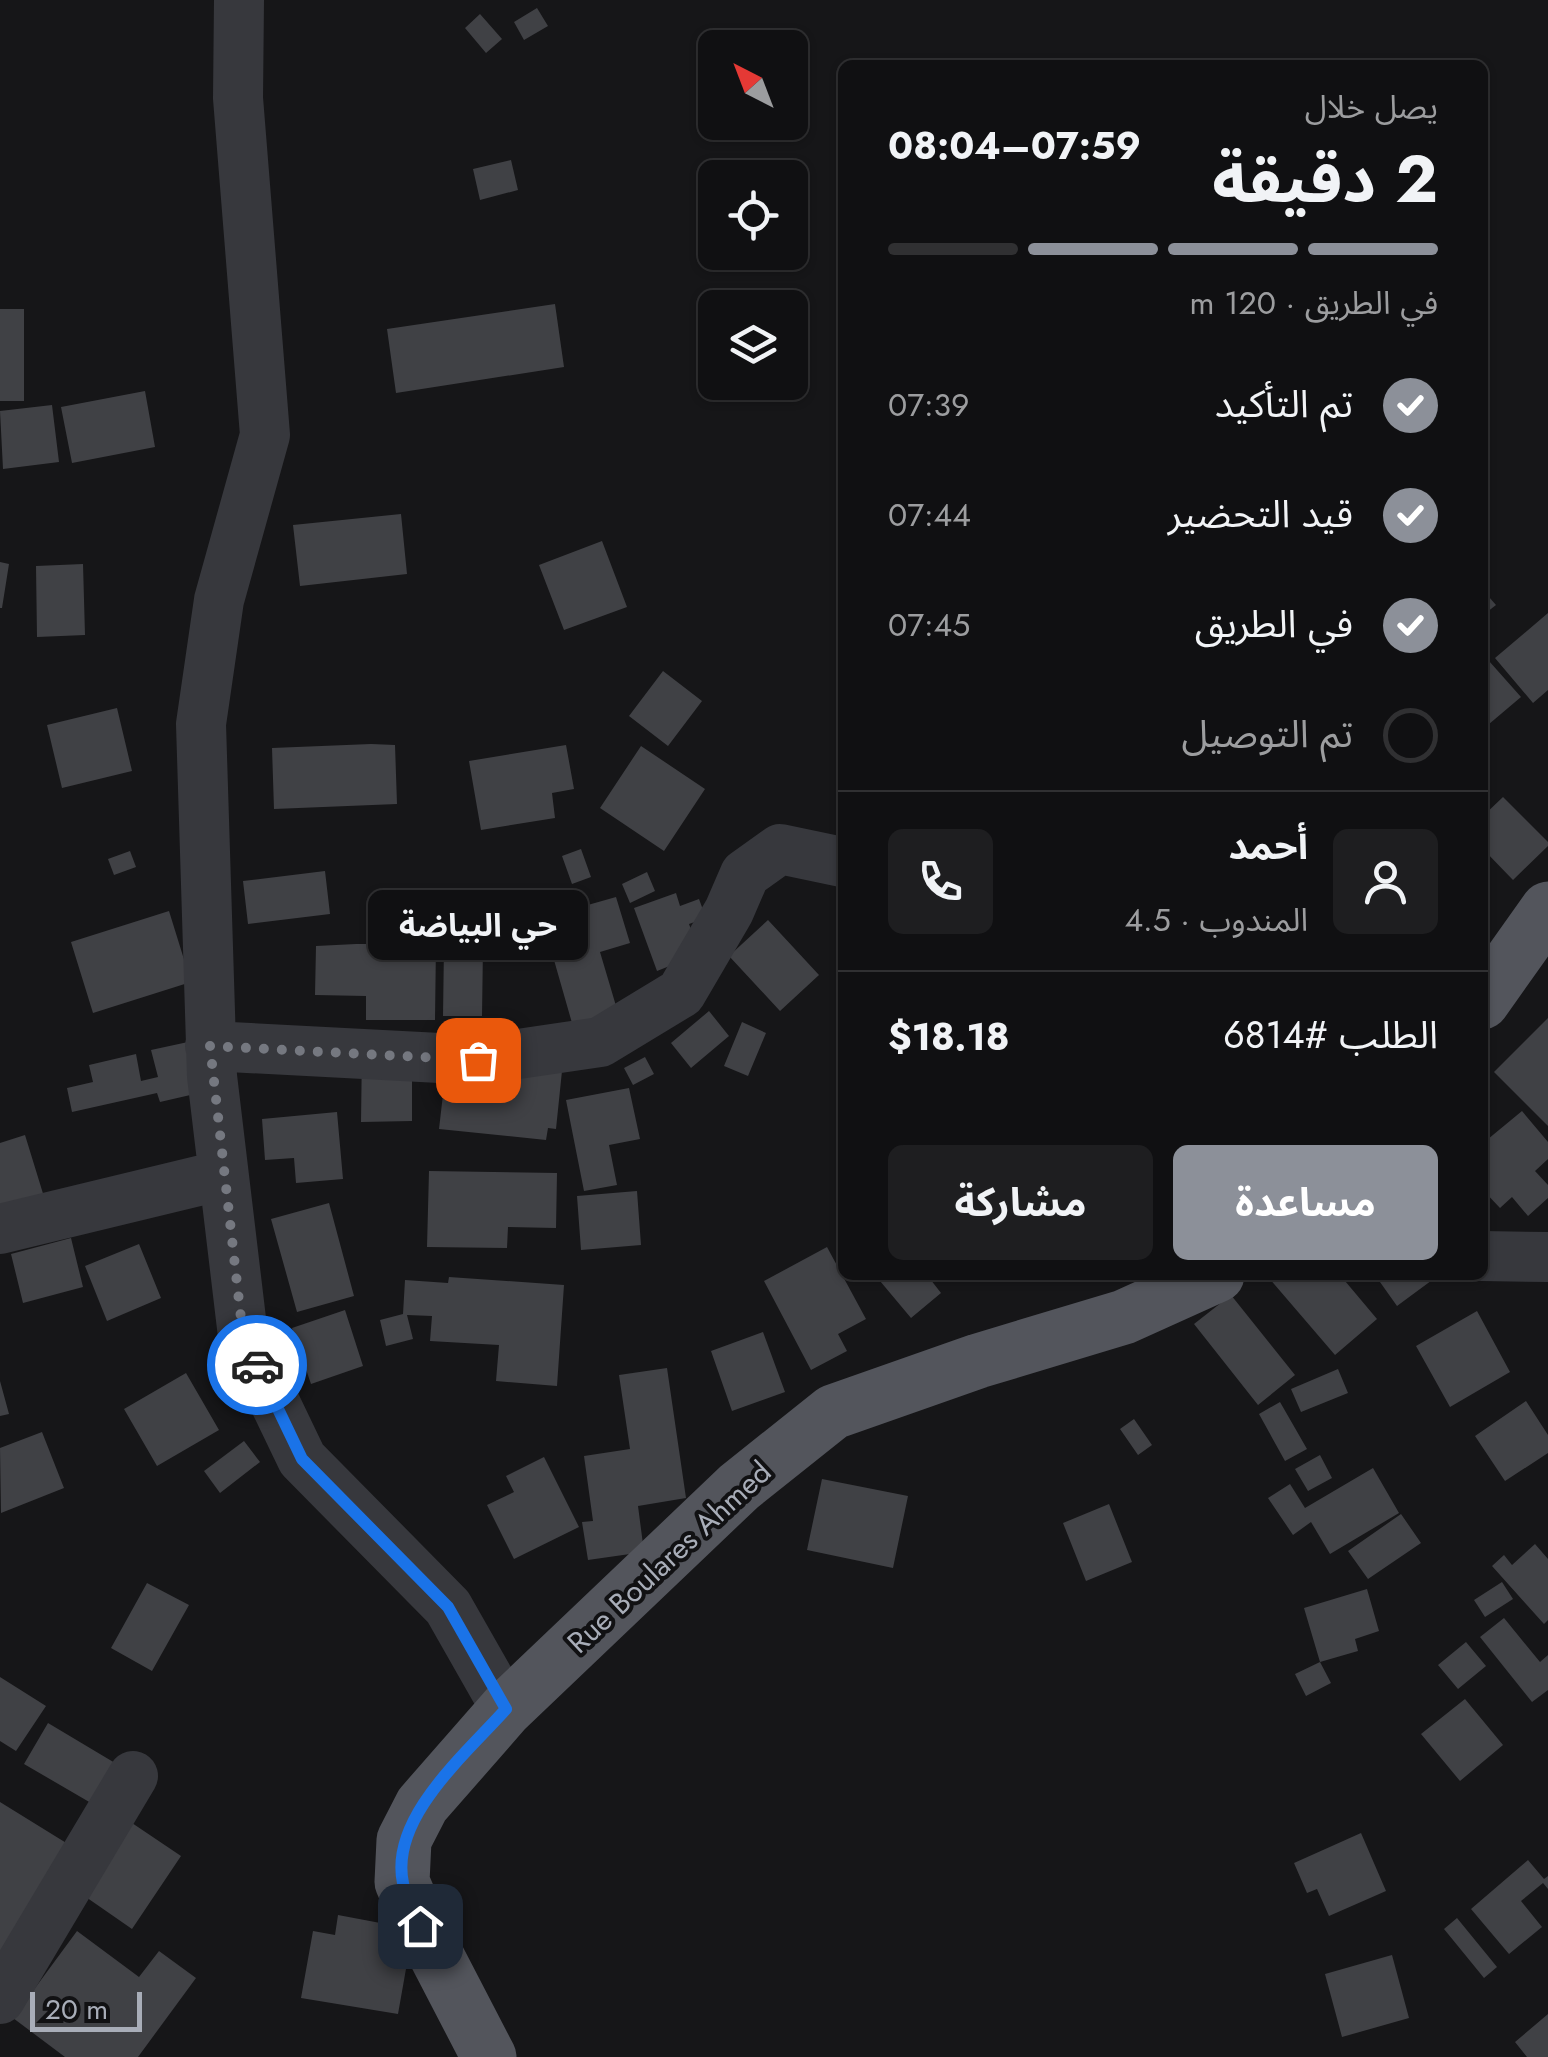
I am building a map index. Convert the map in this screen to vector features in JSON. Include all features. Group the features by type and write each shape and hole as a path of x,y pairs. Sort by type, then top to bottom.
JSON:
{"main road":[{"path":"1488,994 1548,909"},
{"name":"Rue Boulares Ahmed","path":"489,2057 420,1926 402,1882 404,1840 422,1805 506,1709 739,1487 833,1412 978,1361 1124,1318 1206,1280"}],"street":[{"path":"239,0 238,98 265,434 220,600 201,724 210,1046 243,1336 302,1459 448,1607 506,1709"},
{"path":"210,1046 478,1060 600,1042 680,993 729,911 745,874 780,849 838,861"},
{"path":"0,1229 223,1175"},
{"path":"1488,1256 1548,1257"},
{"path":"0,1999 133,1776"}],"building":[{"path":"537,8 548,26 524,40 514,22"},
{"path":"480,14 502,39 486,53 465,28"},
{"path":"511,160 518,190 480,200 473,169"},
{"path":"555,304 564,367 396,393 387,329"},
{"path":"0,309 24,309 24,401 0,401"},
{"path":"145,391 155,447 72,463 61,407"},
{"path":"52,405 59,462 3,469 0,411"},
{"path":"401,514 407,574 300,586 293,525"},
{"path":"602,541 627,607 564,630 539,565"},
{"path":"0,562 9,564 2,608 0,608"},
{"path":"83,564 85,635 37,637 36,566"},
{"path":"1548,613 1548,690 1533,703 1495,658"},
{"path":"1488,662 1521,697 1488,725"},
{"path":"663,671 702,701 668,746 629,716"},
{"path":"117,708 132,771 62,788 47,725"},
{"path":"395,745 397,804 274,809 272,748"},
{"path":"566,745 574,789 552,793 555,818 481,830 469,761"},
{"path":"641,746 705,789 664,851 600,808"},
{"path":"1503,797 1548,842 1513,880 1488,854 1488,811"},
{"path":"581,849 591,877 572,884 562,856"},
{"path":"130,851 136,867 114,875 108,859"},
{"path":"325,871 330,914 248,924 243,881"},
{"path":"647,872 655,891 630,903 622,884"},
{"path":"676,893 680,906 699,899 706,918 689,924 700,954 657,971 634,908"},
{"path":"616,897 630,943 600,952 619,1016 574,1030 542,918"},
{"path":"169,911 191,982 93,1013 71,942"},
{"path":"768,920 819,975 780,1011 729,956"},
{"path":"436,944 435,1020 366,1020 366,996 315,995 316,946"},
{"path":"444,946 483,947 482,1016 443,1016"},
{"path":"709,1011 729,1036 691,1068 671,1043"},
{"path":"1548,1018 1548,1126 1494,1072"},
{"path":"742,1022 766,1033 748,1076 724,1066"},
{"path":"188,1042 199,1093 160,1102 157,1093 72,1112 67,1088 93,1082 89,1065 136,1054 141,1081 158,1077 151,1050"},
{"path":"362,1048 412,1048 412,1121 361,1122"},
{"path":"645,1057 654,1074 633,1085 624,1068"},
{"path":"447,1060 562,1071 556,1129 548,1128 546,1140 439,1129"},
{"path":"629,1088 640,1139 609,1145 617,1185 584,1191 566,1100"},
{"path":"1522,1111 1548,1142 1548,1159 1535,1171 1548,1185 1548,1198 1528,1216 1512,1197 1500,1208 1488,1195 1488,1139"},
{"path":"337,1112 343,1179 296,1183 294,1158 265,1160 262,1119"},
{"path":"25,1135 45,1200 0,1209 0,1143"},
{"path":"429,1171 557,1173 556,1228 508,1227 507,1248 427,1247"},
{"path":"637,1191 641,1245 581,1250 577,1196"},
{"path":"329,1203 354,1296 297,1312 271,1219"},
{"path":"71,1238 83,1287 23,1303 11,1254"},
{"path":"139,1244 161,1298 107,1321 85,1266"},
{"path":"827,1247 838,1267 838,1280 845,1280 866,1319 838,1334 847,1351 811,1370 764,1281"},
{"path":"449,1277 564,1285 557,1386 496,1381 499,1345 430,1341 432,1316 407,1315 413,1339 386,1346 380,1320 403,1314 405,1280 448,1283"},
{"path":"879,1280 931,1280 941,1293 911,1318"},
{"path":"1271,1280 1344,1280 1377,1319 1335,1355"},
{"path":"1379,1280 1432,1280 1397,1306"},
{"path":"1231,1295 1295,1375 1258,1405 1194,1324"},
{"path":"345,1310 363,1366 311,1384 292,1328"},
{"path":"1477,1311 1510,1372 1450,1407 1416,1346"},
{"path":"763,1332 785,1392 732,1411 711,1351"},
{"path":"667,1368 686,1498 638,1506 644,1552 588,1560 582,1522 593,1521 584,1456 630,1449 619,1375"},
{"path":"1338,1369 1348,1393 1301,1412 1291,1389"},
{"path":"186,1373 219,1430 157,1466 124,1409"},
{"path":"0,1381 9,1414 0,1416"},
{"path":"1526,1401 1548,1435 1548,1453 1505,1481 1475,1436"},
{"path":"1280,1402 1307,1449 1285,1461 1259,1414"},
{"path":"1134,1419 1152,1445 1138,1455 1120,1429"},
{"path":"42,1432 64,1488 1,1513 0,1448"},
{"path":"244,1441 260,1462 220,1493 204,1471"},
{"path":"1320,1455 1332,1478 1308,1491 1295,1469"},
{"path":"544,1457 579,1527 514,1559 487,1505 514,1492 506,1476"},
{"path":"1373,1468 1399,1513 1330,1554 1311,1522 1293,1535 1268,1498 1290,1484 1305,1508"},
{"path":"822,1479 908,1496 893,1568 807,1550"},
{"path":"1109,1504 1132,1562 1086,1581 1063,1523"},
{"path":"1401,1514 1421,1543 1368,1579 1348,1551"},
{"path":"1535,1544 1548,1559 1548,1620 1544,1624 1492,1566 1504,1555 1512,1565"},
{"path":"1502,1582 1513,1599 1485,1617 1474,1600"},
{"path":"147,1583 189,1605 152,1671 111,1648"},
{"path":"1367,1589 1379,1631 1355,1639 1358,1651 1320,1662 1304,1608"},
{"path":"1504,1618 1540,1662 1548,1655 1548,1690 1532,1702 1480,1637"},
{"path":"1466,1642 1486,1666 1458,1689 1438,1665"},
{"path":"1320,1662 1331,1683 1306,1696 1295,1674"},
{"path":"0,1677 46,1706 16,1751 0,1741"},
{"path":"1465,1699 1503,1745 1460,1781 1421,1734"},
{"path":"48,1723 115,1763 91,1803 24,1764"},
{"path":"0,1802 76,1849 0,1971"},
{"path":"132,1823 181,1856 132,1929 83,1895"},
{"path":"1361,1833 1386,1891 1329,1916 1317,1889 1307,1893 1294,1863"},
{"path":"1528,1860 1544,1879 1548,1876 1548,1889 1543,1883 1521,1901 1542,1927 1509,1954 1471,1909"},
{"path":"338,1915 391,1925 387,1948 409,1952 398,2014 301,1998 313,1931 335,1935"},
{"path":"1457,1918 1497,1967 1484,1978 1444,1929"},
{"path":"77,1931 139,1977 159,1951 196,1978 138,2057 65,2057 13,2018"},
{"path":"1392,1955 1409,2018 1342,2037 1325,1974"},
{"path":"1548,2014 1548,2057 1527,2057 1515,2042"}],"way so far":[{"path":"257,1365 243,1336 210,1046 478,1060"}],"place":[{"name":"حي البياضة","path":"478,1060"}],"route":[{"path":"257,1365 302,1459 448,1607 506,1709 422,1805 404,1840 402,1882 420,1926"}]}
